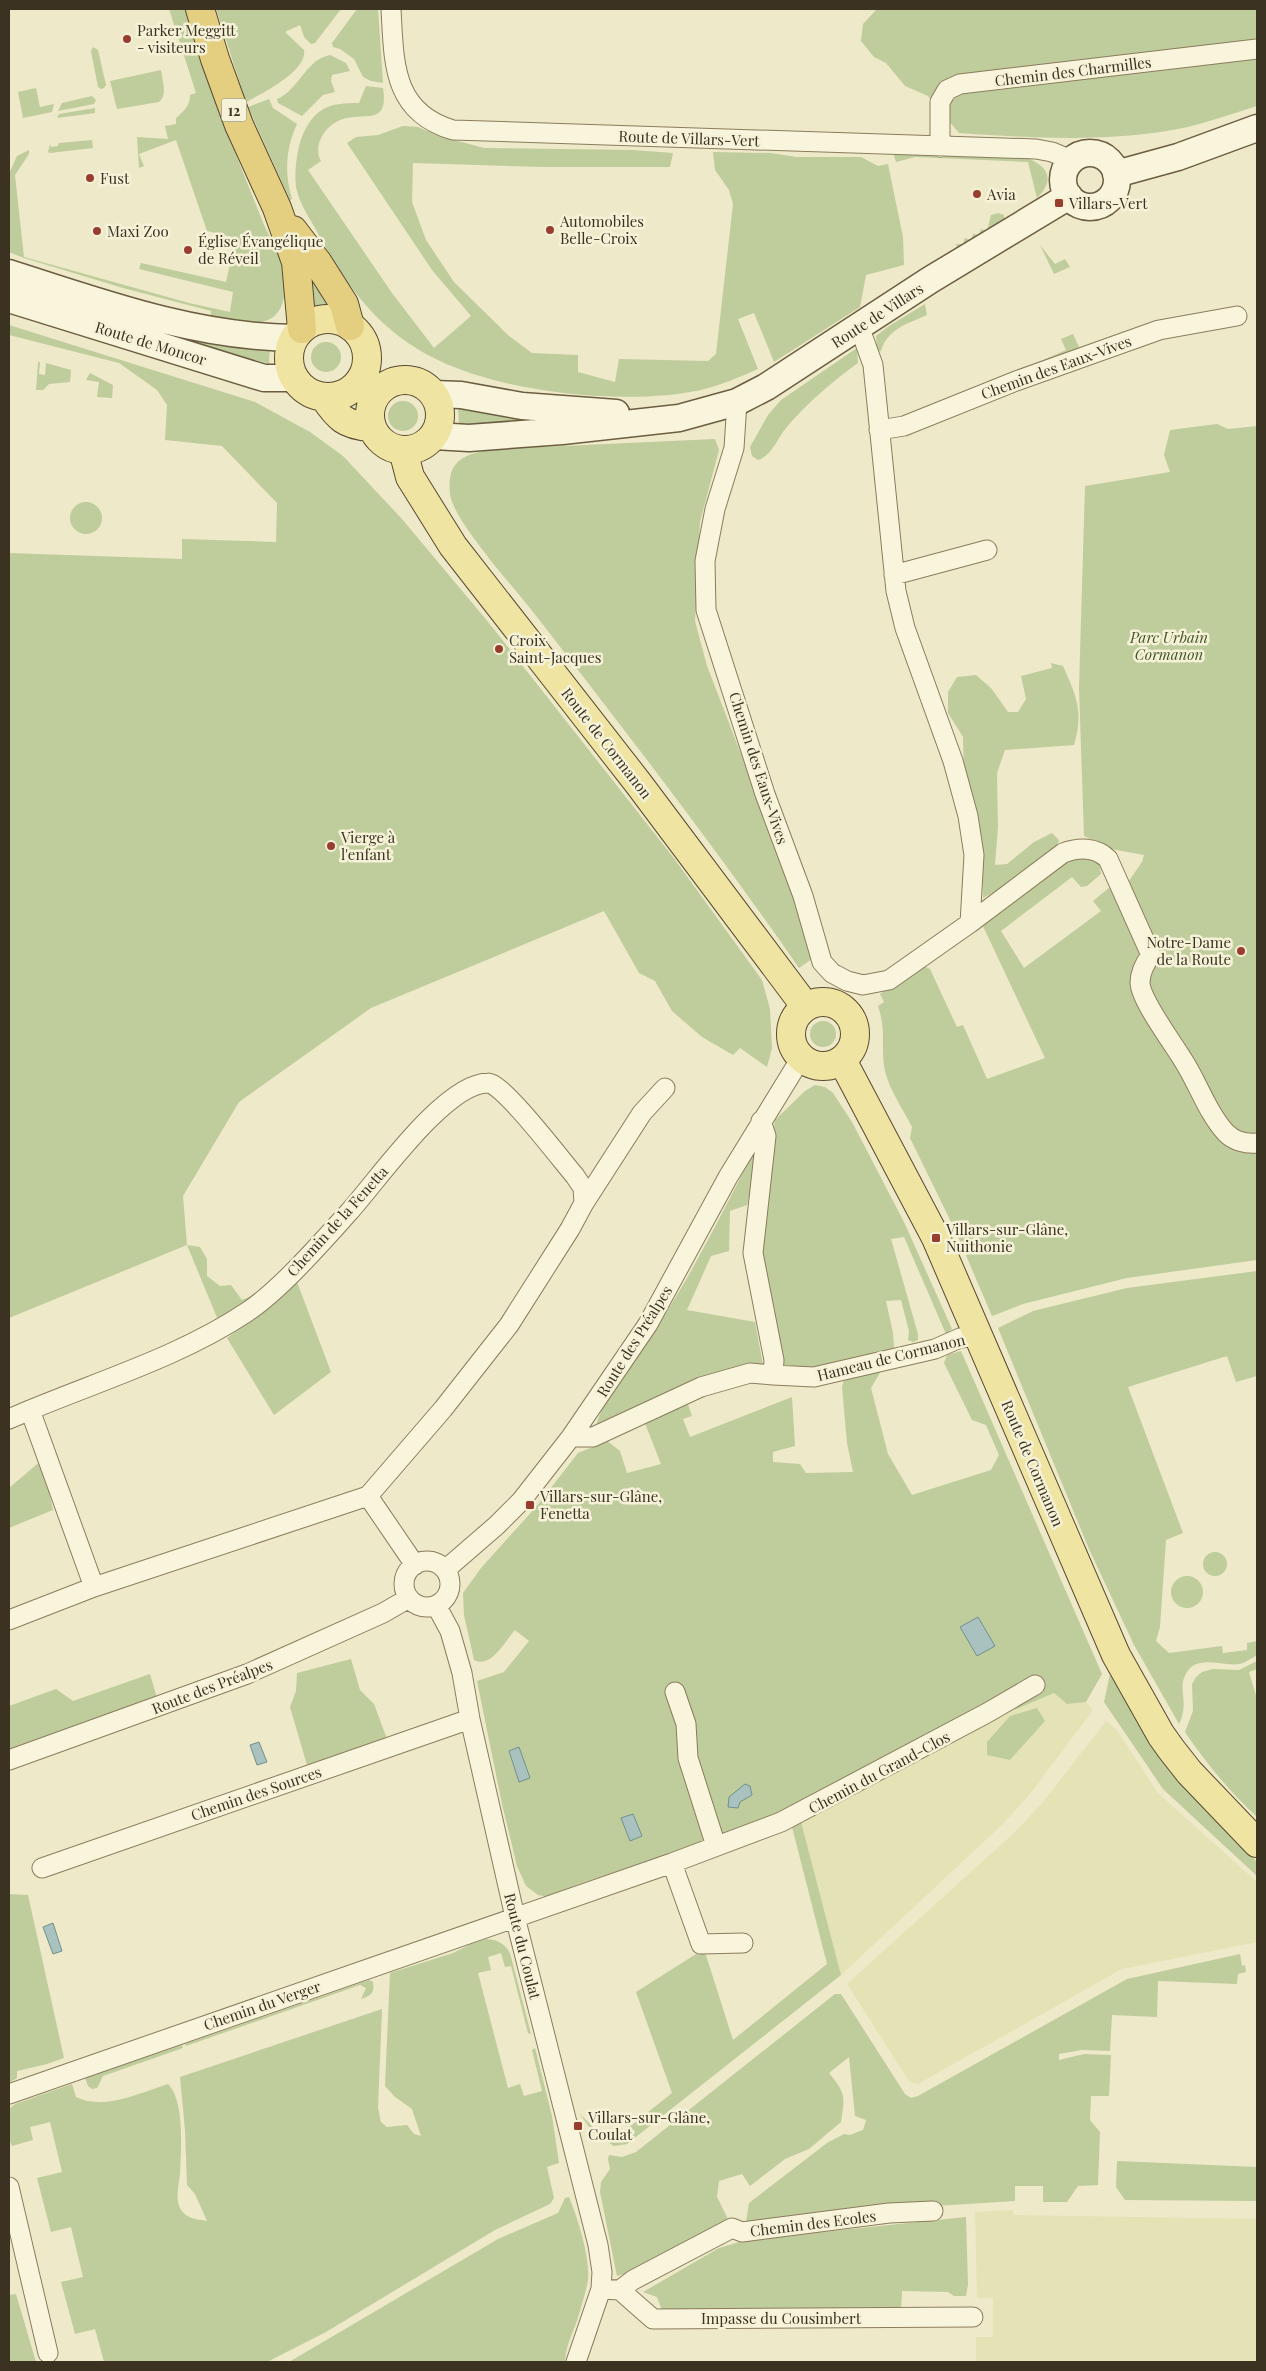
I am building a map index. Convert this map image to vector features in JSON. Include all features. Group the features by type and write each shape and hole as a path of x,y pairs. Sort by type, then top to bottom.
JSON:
{"highway":[{"name":"12","path":"200,9 215,59 240,125 277,208 296,262 298,334"},
{"name":"12","path":"277,208 318,263 344,304 350,326"}],"main road":[{"path":"1116,174 1178,157 1257,128"},
{"path":"1097,154 1112,165 1116,174 1114,191 1102,204 1084,206 1069,196 1063,182 1066,167 1071,160 1079,155 1097,154"},
{"name":"Route de Villars","path":"434,436 469,438 679,418 737,402 766,387 930,280 1069,196"},
{"name":"Route de Moncor","path":"9,273 118,308 200,329 258,338 298,334"},
{"name":"Route de Moncor","path":"9,299 264,378 294,378"},
{"path":"326,320 338,321 350,326 361,337 365,349 365,369 354,387 340,395 324,397 307,391 294,378 290,365 289,352 298,334 313,322 326,320"},
{"path":"365,349 379,354 390,362 400,379"},
{"path":"400,379 412,380 425,386 433,394 438,403 440,416 438,429 434,436 422,446 403,450 392,448 377,438 370,427 369,414 375,395 382,387 400,379"},
{"name":"Route de Villars","path":"433,394 461,395 522,406 679,418"},
{"path":"324,397 336,415 352,425 370,427"},
{"name":"Route de Cormanon","path":"403,450 410,478 453,546 638,783 806,1007"},
{"path":"818,1002 829,1003 842,1008 850,1016 856,1035 854,1046 842,1060 832,1065 818,1066 801,1058 794,1047 791,1034 793,1023 806,1007 818,1002"},
{"name":"Route de Cormanon","path":"842,1060 936,1238 1120,1663 1171,1749 1189,1772 1257,1843"}],"street":[{"name":"Route de Villars-Vert","path":"391,9 397,74 403,91 413,106 423,116 431,122 453,130 1036,149 1052,152 1071,160"},
{"name":"Chemin des Charmilles","path":"940,146 940,102 947,90 960,84 1257,49"},
{"name":"Chemin des Eaux-Vives","path":"879,430 904,426 1016,381 1159,330 1237,316"},
{"path":"859,326 873,365 896,591 906,628 953,761 968,816 974,855 970,923"},
{"name":"Chemin des Eaux-Vives","path":"737,402 734,448 715,509 705,561 706,610 765,794 804,896 822,962 832,974 847,981 862,985 889,980 970,923 1063,853 1087,849 1101,852 1108,859 1151,955 1144,965 1140,984 1153,1014 1184,1060 1212,1113 1226,1133 1236,1141 1257,1143"},
{"path":"894,575 986,550"},
{"name":"Route des Préalpes","path":"445,1570 497,1525 521,1500 572,1437 648,1324 728,1177 801,1058"},
{"name":"Chemin de la Fenetta","path":"9,1419 173,1352 218,1330 247,1312 269,1296 349,1212 414,1135 441,1108 477,1083 491,1082 508,1096 575,1176 583,1188 584,1203"},
{"path":"9,1620 94,1587 368,1496 504,1333 570,1229 584,1203 642,1114 665,1088"},
{"path":"761,1121 766,1136 753,1253 772,1351 773,1375"},
{"name":"Hameau de Cormanon","path":"572,1437 593,1437 701,1387 750,1373 814,1378 935,1349 960,1338 978,1336"},
{"path":"30,1410 94,1587"},
{"path":"368,1496 415,1565"},
{"path":"428,1562 434,1563 445,1570 449,1578 449,1588 446,1596 436,1605 419,1606 409,1598 404,1583 407,1572 415,1565 428,1562"},
{"name":"Route des Préalpes","path":"9,1760 247,1674 383,1613 409,1598"},
{"name":"Route du Coulat","path":"436,1605 450,1631 462,1673 470,1719 515,1917 598,2246 602,2272 601,2290 576,2362"},
{"name":"Chemin du Grand-Clos","path":"515,1917 672,1863 797,1815 987,1713 1035,1685"},
{"path":"674,1692 686,1724 688,1758 716,1846"},
{"name":"Chemin des Sources","path":"42,1868 470,1719"},
{"path":"672,1863 701,1944 743,1943"},
{"name":"Chemin du Verger","path":"9,2094 515,1917"},
{"path":"9,2187 48,2354"},
{"name":"Chemin des Ecoles","path":"620,2290 633,2280 732,2228 742,2232 890,2213 933,2211"},
{"path":"601,2290 620,2290"},
{"name":"Impasse du Cousimbert","path":"620,2290 652,2319 973,2317"}],"green space":[{"path":"169,9 186,9 201,61 220,113 262,221 280,260 284,280 283,300 278,312 272,318 264,321 246,323 210,316 211,311 123,288 24,258 9,252 9,174 17,156 29,150 29,154 15,175 24,257 189,303 230,312 233,292 139,269 141,263 226,282 236,238 207,231 176,140 139,154 144,166 139,168 137,137 168,139 165,126 176,124 176,118 188,105 190,95 196,93"},
{"path":"216,9 341,9 315,43 311,44 304,37 300,25 285,32 304,50 299,66 282,81 246,102"},
{"path":"357,9 378,9 383,83 371,81 363,77 354,59 340,49 333,47 332,43"},
{"path":"877,9 1257,9 1257,106 1188,127 1131,135 1045,138 959,133 928,96 905,86 886,63 874,57 861,41 863,24"},
{"path":"93,47 98,50 106,85 101,89 98,87 91,51"},
{"path":"330,55 346,63 350,71 332,75 331,81 335,92 323,95 302,116 278,103 277,99 291,89 308,68 321,58"},
{"path":"161,70 164,91 159,102 117,109 110,81"},
{"path":"366,86 383,88 384,100 379,113 343,119 331,125 322,136 318,148 321,161 308,170 392,293 434,348 471,316 432,270 347,143 356,137 378,135 403,126 418,127 439,136 484,148 633,150 673,153 670,167 543,167 413,163 412,202 426,240 454,282 509,336 532,353 578,355 578,372 615,382 619,359 708,361 716,354 733,204 729,190 715,170 713,152 771,153 796,157 861,157 878,166 888,164 903,237 904,265 866,275 860,307 774,362 754,313 738,319 758,369 701,390 669,395 633,397 594,396 554,392 478,376 445,363 416,348 384,324 357,295 346,279 300,201 295,178 296,162 299,145 309,123 320,111 333,105 359,103"},
{"path":"36,88 40,107 54,104 52,112 23,118 18,92"},
{"path":"92,96 96,100 94,104 58,111 62,103"},
{"path":"269,99 273,108 297,124 290,142 287,161 289,190 292,199 290,200 248,107"},
{"path":"95,108 95,113 57,118 59,114"},
{"path":"92,140 93,148 48,152 50,144 51,147 58,146 59,143"},
{"path":"893,153 1030,159 1046,172 1046,187 1037,198 1028,162 915,157 896,162"},
{"path":"998,213 1004,215 1005,222 957,248 956,244 963,244 965,238 971,240 973,234 979,235 981,229 987,231 991,215"},
{"path":"1040,245 1055,264 1065,259 1070,267 1054,274"},
{"path":"319,277 330,307 313,312 311,280"},
{"path":"925,304 927,315 893,332 884,343 881,351 877,352 876,336"},
{"path":"9,325 255,402 310,432 343,456 402,519 489,623 673,857 762,980 770,1009 772,1048 767,1067 740,1048 733,1055 702,1037 672,1011 655,981 639,973 604,911 371,1008 239,1102 183,1196 187,1245 9,1318 9,553 182,559 182,539 276,542 277,503 222,446 165,440 167,405 157,390 119,363 9,335"},
{"path":"1073,334 1081,351 1029,369 1027,367 1066,350 1061,339"},
{"path":"203,337 270,345 269,364 201,344"},
{"path":"326,342 332,343 340,351 340,363 332,371 326,372 320,371 312,363 311,357 312,351 320,343"},
{"path":"857,348 858,363 830,385 802,411 763,458 758,460 752,456 750,447 768,415 781,400"},
{"path":"38,362 40,362 39,374 45,375 46,363 71,370 70,382 49,384 43,390 36,390"},
{"path":"90,373 113,385 112,398 97,397 99,382 86,380"},
{"path":"375,374 377,379 359,409 356,409 355,404"},
{"path":"403,401 409,402 417,410 417,422 409,430 403,431 397,430 389,422 388,416 389,410 397,402"},
{"path":"458,407 568,423 459,425"},
{"name":"Parc Urbain Cormanon","path":"1217,424 1228,429 1257,426 1257,1260 1127,1278 1023,1304 992,1316 956,1232 910,1138 912,1127 887,1078 881,1015 878,1006 884,1002 880,994 924,966 930,969 957,1027 963,1025 987,1079 1045,1058 982,924 1064,863 1081,856 1099,861 1101,874 1087,886 1081,887 1072,877 1001,931 1024,968 1101,911 1093,901 1110,887 1124,888 1142,862 1144,855 1111,849 1084,836 1079,688 1085,486 1170,472 1164,455 1170,430"},
{"path":"715,439 719,450 700,522 695,621 707,666 802,912 812,959 799,968 736,879 670,791 537,617 487,556 462,521 450,494 450,481 456,464 469,455 478,452 499,449"},
{"path":"86,502 97,507 102,518 97,529 86,534 75,529 70,518 75,507"},
{"path":"1051,663 1063,666 1075,695 1078,723 1074,745 1005,750 997,773 998,827 995,865 1007,864 1034,842 1052,833 1059,840 1056,850 1008,885 983,898 982,851 964,781 963,737 948,713 948,692 957,677 976,675 991,688 1008,712 1018,712 1026,699 1021,676 1052,668"},
{"path":"823,1021 832,1025 836,1034 832,1043 823,1047 814,1043 810,1034 814,1025"},
{"path":"815,1085 825,1087 833,1093 852,1122 904,1222 952,1329 946,1334 904,1237 891,1239 918,1334 918,1340 913,1342 908,1340 909,1331 901,1300 886,1301 894,1347 887,1355 823,1369 784,1367 780,1363 758,1256 760,1211 775,1120 805,1091"},
{"path":"755,1150 758,1151 747,1205 730,1211 729,1251 711,1256 687,1310 755,1322 763,1365 596,1428 599,1416 614,1387 663,1317 688,1276"},
{"path":"187,1245 200,1247 207,1259 207,1276 220,1286 231,1285 242,1300 256,1294 218,1320"},
{"path":"1257,1271 1257,1376 1236,1382 1227,1356 1128,1387 1183,1533 1166,1540 1160,1627 1156,1641 1169,1653 1222,1646 1223,1653 1247,1650 1247,1643 1257,1641 1257,1655 1240,1664 1208,1662 1194,1665 1188,1670 1183,1683 1184,1704 1179,1724 1134,1645 1089,1549 998,1328 1033,1311 1127,1288"},
{"path":"297,1282 331,1372 274,1415 227,1338 274,1304"},
{"path":"961,1351 1102,1674 1086,1702 1067,1704 1054,1693 1014,1710 999,1695 908,1753 754,1825 576,1885 548,1897 538,1895 526,1886 517,1866 502,1804 477,1681 504,1672 529,1641 515,1630 492,1657 480,1662 474,1660 464,1615 463,1593 481,1568 536,1507 578,1453 607,1441 620,1451 627,1473 661,1464 643,1418 686,1399 692,1416 683,1419 690,1437 792,1397 795,1446 773,1452 773,1462 800,1464 806,1473 853,1472 847,1443 842,1387 844,1380 881,1371 871,1388 888,1454 912,1495 991,1470 999,1455 986,1425 972,1420 944,1363 947,1355"},
{"path":"42,1460 53,1510 9,1528 9,1488"},
{"path":"1215,1552 1224,1555 1227,1564 1224,1573 1215,1576 1206,1573 1203,1564 1206,1555"},
{"path":"1187,1576 1199,1580 1203,1592 1199,1604 1187,1608 1175,1604 1171,1592 1175,1580"},
{"path":"351,1659 360,1690 374,1704 387,1739 307,1765 290,1707 296,1691 297,1673"},
{"path":"1257,1661 1257,1669 1249,1672 1257,1699 1257,1817 1218,1776 1185,1732 1193,1711 1192,1684 1196,1677 1202,1672 1213,1669 1239,1670"},
{"path":"150,1674 157,1698 9,1750 9,1706 56,1689 73,1701"},
{"path":"1110,1674 1150,1741 1185,1786 1257,1862 1257,1876 1163,1789 1104,1702"},
{"path":"1054,1693 1067,1704 1086,1702 1093,1710 1030,1794 1004,1823 841,1975 800,1818 1009,1705 1014,1710"},
{"path":"1037,1708 1045,1721 1010,1760 987,1755 987,1742 1010,1716"},
{"path":"1106,1721 1116,1729 1158,1793 1257,1882 1257,1942 1122,1969 918,2084 909,2081 847,1984 1015,1832 1043,1802"},
{"path":"800,1818 841,1975 627,2144 614,2146 593,2132 579,2113 602,2136 622,2133 672,2093 636,1992 704,1949 733,2040 827,1964 791,1823"},
{"path":"9,1894 28,1895 64,2058 17,2071 17,2078 9,2083"},
{"path":"487,1939 500,1943 510,1953 531,2034 528,2033 511,1966 505,1967 501,1953 488,1957 491,1970 478,1973 508,2088 520,2084 524,2096 542,2091 532,2050 535,2048 552,2116 559,2163 547,2167 554,2198 550,2204 495,2230 326,2332 267,2362 104,2362 95,2329 75,2334 61,2282 83,2277 71,2227 51,2232 37,2178 62,2172 50,2122 30,2127 33,2140 12,2146 9,2139 9,2109 15,2104 72,2084 76,2097 98,2102 134,2096 168,2084 177,2102 180,2114 181,2139 178,2196 180,2208 188,2216 207,2221 195,2194 187,2185 185,2130 180,2077 382,2009 378,2108 381,2122 387,2127 407,2125 414,2134 421,2136 412,2109 395,2097 385,2086 390,1973 453,1953"},
{"path":"1240,1954 1242,1966 1245,1965 1246,1972 1238,1974 1237,1984 1158,1981 1157,2017 1112,2015 1110,2051 1082,2050 1059,2054 1059,2060 1084,2054 1111,2055 1109,2096 1091,2096 1090,2120 1100,2132 1098,2185 1078,2186 1067,2202 1043,2202 1043,2186 1015,2186 1015,2201 935,2206 745,2228 749,2203 827,2143 844,2134 850,2135 863,2130 866,2120 855,2116 849,2057 829,2073 839,2086 843,2096 841,2122 809,2149 785,2159 750,2186 742,2174 719,2181 717,2197 728,2219 727,2223 640,2270 617,2276 600,2192 601,2182 610,2169 609,2155 622,2157 636,2152 835,1994 841,1994 905,2094 911,2098 918,2096 1127,1979"},
{"path":"369,1980 373,1982 372,1994 364,1998 361,1999 366,1988 360,1985 186,2046 185,2044"},
{"path":"182,2045 183,2048 103,2076 97,2088 92,2089 88,2086 85,2078"},
{"path":"1117,2161 1257,2167 1257,2201 1125,2200 1116,2187"},
{"path":"569,2197 585,2249 588,2280 567,2349 565,2362 289,2362 498,2239 558,2213 565,2198"},
{"path":"1013,2210 1014,2215 1257,2219 1257,2362 976,2362 976,2337 993,2337 993,2298 977,2298 975,2212"},
{"path":"966,2217 968,2285 966,2296 954,2296 948,2292 902,2291 901,2311 663,2313 657,2297 643,2292 719,2248 746,2240"},
{"path":"16,2294 36,2362 9,2362 9,2295"}],"water":[{"path":"978,1617 995,1646 977,1656 960,1627"},
{"path":"259,1742 267,1762 257,1765 250,1745"},
{"path":"519,1747 530,1778 519,1782 509,1751"},
{"path":"745,1784 750,1786 752,1795 740,1802 738,1808 728,1807 729,1797"},
{"path":"633,1814 642,1836 630,1841 621,1818"},
{"path":"53,1923 62,1951 53,1954 43,1927"}],"place":[{"name":"Parker Meggitt - visiteurs","path":"127,39"},
{"name":"Fust","path":"90,178"},
{"name":"Avia","path":"977,194"},
{"name":"Villars-Vert","path":"1059,203"},
{"name":"Automobiles Belle-Croix","path":"550,230"},
{"name":"Maxi Zoo","path":"97,231"},
{"name":"Église Évangélique de Réveil","path":"188,250"},
{"name":"Croix Saint-Jacques","path":"499,649"},
{"name":"Vierge à l'enfant","path":"331,846"},
{"name":"Notre-Dame de la Route","path":"1241,951"},
{"name":"Villars-sur-Glâne, Nuithonie","path":"936,1238"},
{"name":"Villars-sur-Glâne, Fenetta","path":"530,1505"},
{"name":"Villars-sur-Glâne, Coulat","path":"578,2126"}]}
